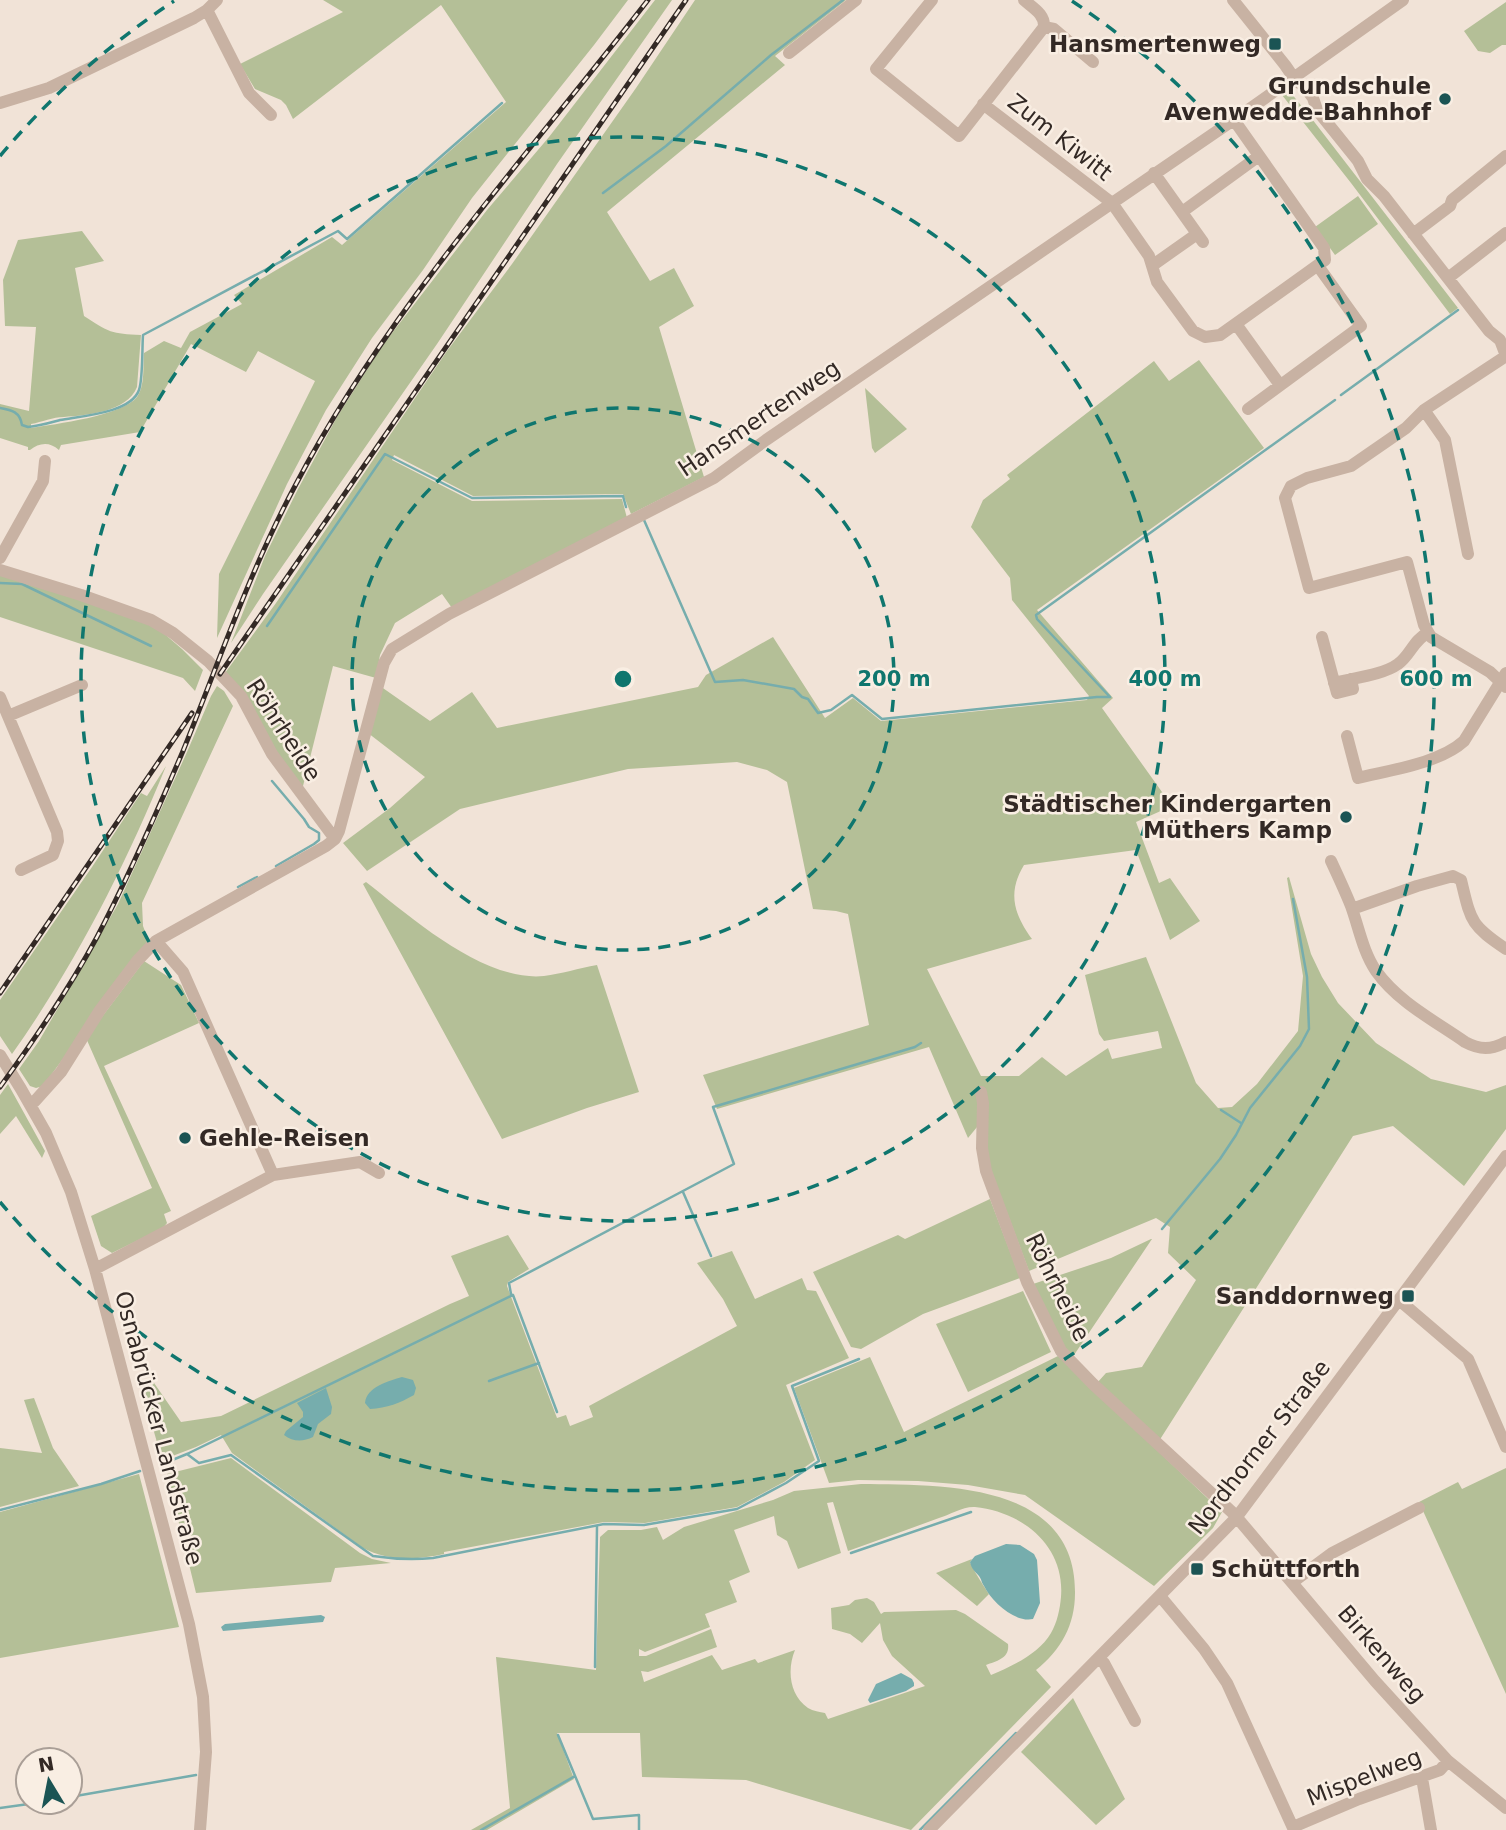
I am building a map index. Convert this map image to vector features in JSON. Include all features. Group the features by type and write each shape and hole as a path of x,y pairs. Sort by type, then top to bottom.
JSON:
{"street":[{"path":"0,103 49,88 194,18 217,0"},
{"path":"789,53 856,0"},
{"name":"Zum Kiwitt","path":"932,0 876,69 959,136 1044,27"},
{"path":"1024,0 1042,15 1045,20 1044,27 1054,29 1093,62"},
{"path":"1233,0 1295,79 1304,86 1313,98 1317,110 1358,162 1373,175 1384,196 1489,331 1500,340 1506,356 1424,410 1406,428 1351,466 1307,478 1291,486 1285,498 1308,588 1407,562 1431,637 1504,681 1464,741 1456,749 1440,757 1358,778 1347,736"},
{"name":"Hansmertenweg","path":"335,839 384,663 392,649 449,614 714,478 1154,173 1295,79 1403,0"},
{"path":"207,10 249,93 271,115"},
{"name":"Zum Kiwitt","path":"983,104 1112,203 1149,256 1157,282 1193,331 1205,337 1220,335 1318,266"},
{"path":"1234,120 1324,248 1325,260 1318,266 1361,326 1248,409"},
{"path":"1182,212 1259,156"},
{"path":"1413,234 1450,206 1452,200 1506,156"},
{"path":"1153,265 1200,238 1154,173"},
{"path":"1448,278 1506,233"},
{"path":"1236,324 1280,385"},
{"path":"1424,410 1446,440 1468,554"},
{"path":"0,558 43,481 44,461"},
{"name":"Röhrheide","path":"0,570 151,620 208,660 241,696 272,754 335,839"},
{"path":"1322,637 1334,683 1389,669 1399,663 1420,637 1428,633"},
{"path":"8,716 82,685"},
{"path":"0,697 57,832 58,841 53,855 21,870"},
{"path":"30,1105 61,1072 100,1010 137,961 156,941 335,839"},
{"path":"1331,862 1352,909 1370,962 1397,995 1474,1047 1488,1049 1506,1042"},
{"path":"1352,909 1453,876 1461,880 1475,925 1483,934 1506,949"},
{"path":"156,941 183,972 273,1175"},
{"name":"Osnabrücker Landstraße","path":"0,1055 46,1133 71,1192 95,1269 153,1487 197,1659 203,1696 206,1752 200,1830"},
{"name":"Röhrheide","path":"981,1091 982,1148 986,1171 1027,1282 1061,1351 1236,1518"},
{"name":"Nordhorner Straße","path":"929,1830 1236,1518 1505,1160"},
{"path":"95,1269 273,1175 360,1162 379,1174"},
{"path":"1399,1300 1468,1359 1506,1447"},
{"path":"1293,1582 1332,1553 1419,1508"},
{"name":"Birkenweg","path":"1236,1518 1375,1681 1448,1761 1506,1808"},
{"path":"1160,1596 1204,1648 1227,1683 1293,1829"},
{"path":"1098,1658 1104,1663 1135,1720"},
{"name":"Mispelweg","path":"1293,1829 1359,1799 1422,1778 1440,1770 1448,1761"},
{"path":"1422,1778 1431,1830"}],"green space":[{"path":"323,0 628,0 472,198 372,338 326,410 287,484 217,638 219,574 315,381 258,351 246,372 191,344 140,432 61,445 59,450 44,444 28,450 28,447 0,438 0,404 29,411 36,327 5,326 3,280 18,240 82,231 104,261 75,268 84,316 111,331 141,335 137,387 125,402 116,407 31,424 31,428 103,414 129,404 137,397 142,382 144,353 164,341 181,348 190,332 242,304 234,295 332,237 342,245 506,102 441,5 293,119 281,100 255,89 240,64 343,12"},
{"path":"655,0 672,0 231,643 265,556 298,489 337,417 382,346"},
{"path":"695,0 846,0 775,56 785,65 607,212 650,281 674,268 694,306 659,327 704,477 631,514 623,494 473,496 394,455 392,460 472,501 622,499 627,518 452,608 442,594 395,623 380,655 376,678 333,666 302,790 225,673 276,603 447,351 512,264"},
{"path":"1506,2 1506,45 1490,53 1478,51 1464,31"},
{"path":"1291,93 1458,308 1450,314 1282,95"},
{"path":"1358,196 1378,224 1335,255 1315,227"},
{"path":"1199,360 1264,448 1037,610 1113,698 1102,708 1172,806 1136,822 1159,883 1170,878 1200,921 1170,940 1136,850 1024,865 1014,894 1017,912 1032,939 927,969 981,1076 1019,1076 1042,1057 1066,1076 1108,1048 1112,1059 1162,1048 1158,1031 1104,1041 1099,1034 1085,975 1146,957 1196,1083 1218,1108 1232,1107 1257,1084 1298,1031 1303,976 1287,878 1289,877 1311,954 1338,1003 1376,1043 1431,1079 1486,1092 1506,1085 1506,1129 1464,1186 1393,1126 1353,1136 1159,1441 1097,1383 1106,1373 1142,1367 1196,1280 1168,1253 1170,1227 1156,1218 1029,1271 991,1170 987,1147 987,1115 968,1138 929,1047 717,1109 703,1075 869,1025 848,914 813,909 787,782 767,770 737,762 628,769 460,809 367,871 343,843 390,808 425,777 368,733 380,686 430,721 472,692 497,728 698,687 706,675 773,637 825,718 853,698 881,721 1087,700 1089,696 1012,600 1010,578 971,527 983,500 1010,479 1007,475 1154,361 1169,381"},
{"path":"865,388 907,429 875,453 872,448"},
{"path":"0,573 154,625 203,670 195,691 183,678 0,617"},
{"path":"217,686 224,691 233,706 142,903 143,926 149,942 43,1086 30,1086 19,1069 39,1041 118,904"},
{"path":"166,766 134,841 78,950 12,1054 0,1036 0,1000 141,793 147,796"},
{"path":"366,882 426,929 473,958 497,969 521,975 544,976 597,965 639,1092 502,1139 363,884"},
{"path":"144,961 181,985 199,1023 104,1066 171,1211 164,1214 167,1223 163,1228 112,1253 101,1246 91,1216 152,1188 86,1038"},
{"path":"8,1084 45,1151 42,1158 16,1116 0,1134 0,1095"},
{"path":"990,1199 1020,1278 923,1314 861,1349 851,1347 813,1272 898,1235 905,1239"},
{"path":"508,1235 529,1269 508,1282 507,1286 557,1418 566,1415 570,1426 593,1417 589,1406 737,1326 723,1299 697,1263 732,1251 755,1299 802,1278 807,1290 816,1291 849,1358 786,1385 815,1460 784,1482 737,1507 645,1523 604,1522 413,1558 382,1555 363,1548 232,1453 221,1435 162,1460 141,1386 152,1380 181,1422 221,1416 469,1296 451,1256"},
{"path":"1152,1239 1072,1358 1064,1349 1033,1284 1111,1258"},
{"path":"1023,1291 1051,1352 968,1392 936,1324"},
{"path":"1058,1356 1222,1512 1213,1528 1154,1586 1025,1495 968,1485 918,1481 858,1480 829,1483 794,1388 870,1357 904,1432"},
{"path":"34,1398 53,1448 79,1486 0,1507 0,1448 42,1453 24,1400"},
{"path":"231,1458 360,1553 391,1563 335,1568 331,1582 196,1593 167,1474"},
{"path":"1506,1468 1506,1694 1419,1502 1458,1482 1462,1489"},
{"path":"139,1474 179,1627 0,1658 0,1512"},
{"path":"861,1484 928,1486 964,1489 998,1497 1029,1510 1053,1529 1069,1556 1075,1593 1072,1616 1065,1636 1053,1654 1036,1670 1051,1687 911,1830 746,1780 642,1777 640,1733 557,1733 574,1779 487,1830 471,1830 510,1808 496,1657 596,1670 600,1537 608,1530 657,1527 663,1540 684,1527 794,1491","holes":["833,1502 848,1551 966,1508 993,1510 1024,1524 1048,1547 1056,1562 1060,1579 1061,1597 1057,1620 1040,1647 991,1675 986,1665 1005,1656 1008,1644 956,1610 881,1614 874,1602 867,1598 831,1608 832,1629 850,1634 862,1643 880,1623 883,1640 892,1656 925,1686 828,1719 825,1713 814,1711 802,1703 793,1689 791,1665 795,1650 758,1663 755,1659 722,1670 712,1655 644,1682 641,1671 648,1672 717,1647 711,1629 646,1656 639,1656 639,1649 645,1652 710,1627 705,1614 737,1602 729,1581 750,1572 734,1530 774,1516 777,1535 787,1541 798,1569 841,1553 827,1503"]},
{"path":"972,1559 971,1565 989,1594 977,1606 936,1573"},
{"path":"1073,1698 1125,1799 1096,1825 1021,1752"}],"water":[{"path":"402,1377 413,1380 416,1388 414,1395 393,1405 370,1409 365,1403 369,1393"},
{"path":"326,1388 332,1407 331,1414 318,1424 313,1437 298,1440 284,1435 303,1417 297,1403"},
{"path":"1006,1544 1020,1545 1034,1554 1037,1560 1040,1603 1033,1619 1019,1618 998,1605 971,1565 970,1562 975,1556"},
{"path":"321,1615 325,1617 323,1622 223,1631 221,1627 225,1624"},
{"path":"901,1673 912,1679 914,1686 870,1703 868,1700 876,1684"}],"waterway":[{"path":"603,193 666,146 771,55 843,0"},
{"path":"0,408 15,412 22,425 28,427 104,412 126,404 139,390 143,335 338,231 347,239 502,103"},
{"path":"1341,395 1458,310"},
{"path":"1110,697 1036,615 1335,400"},
{"path":"267,626 385,454 472,498 623,496 626,507"},
{"path":"644,520 715,682 743,680 794,689 808,699 818,713 831,710 852,695 882,719 1110,697"},
{"path":"0,583 22,584 151,646"},
{"path":"272,781 309,827 319,833 319,840 314,844 276,866"},
{"path":"238,887 257,877"},
{"path":"1162,1229 1220,1159 1250,1108 1300,1046 1309,1029 1307,977 1293,899"},
{"path":"557,1412 509,1283 734,1164 713,1107 921,1043"},
{"path":"1221,1110 1241,1123"},
{"path":"683,1192 711,1256"},
{"path":"165,1463 513,1295"},
{"path":"187,1454 199,1463 231,1455 373,1556 433,1558 604,1524 644,1525 737,1509 786,1483 819,1461 792,1386 859,1359"},
{"path":"489,1381 539,1363"},
{"path":"0,1510 140,1471"},
{"path":"851,1553 971,1512"},
{"path":"595,1667 597,1527"},
{"path":"920,1830 1016,1733"},
{"path":"558,1735 593,1819 639,1815 639,1830"},
{"path":"84,1795 196,1775"},
{"path":"481,1830 575,1776"},
{"path":"0,1808 14,1806"}],"railway":[{"path":"0,1087 63,995 109,914 183,751 264,550 295,486 332,420 415,296 648,0"},
{"path":"220,674 686,0"},
{"path":"0,993 192,713"}],"place":[{"name":"Hansmertenweg","path":"1275,44"},
{"name":"Grundschule Avenwedde-Bahnhof","path":"1445,99"},
{"name":"Städtischer Kindergarten Müthers Kamp","path":"1346,817"},
{"name":"Gehle-Reisen","path":"185,1138"},
{"name":"Sanddornweg","path":"1408,1296"},
{"name":"Schüttforth","path":"1197,1569"}]}
